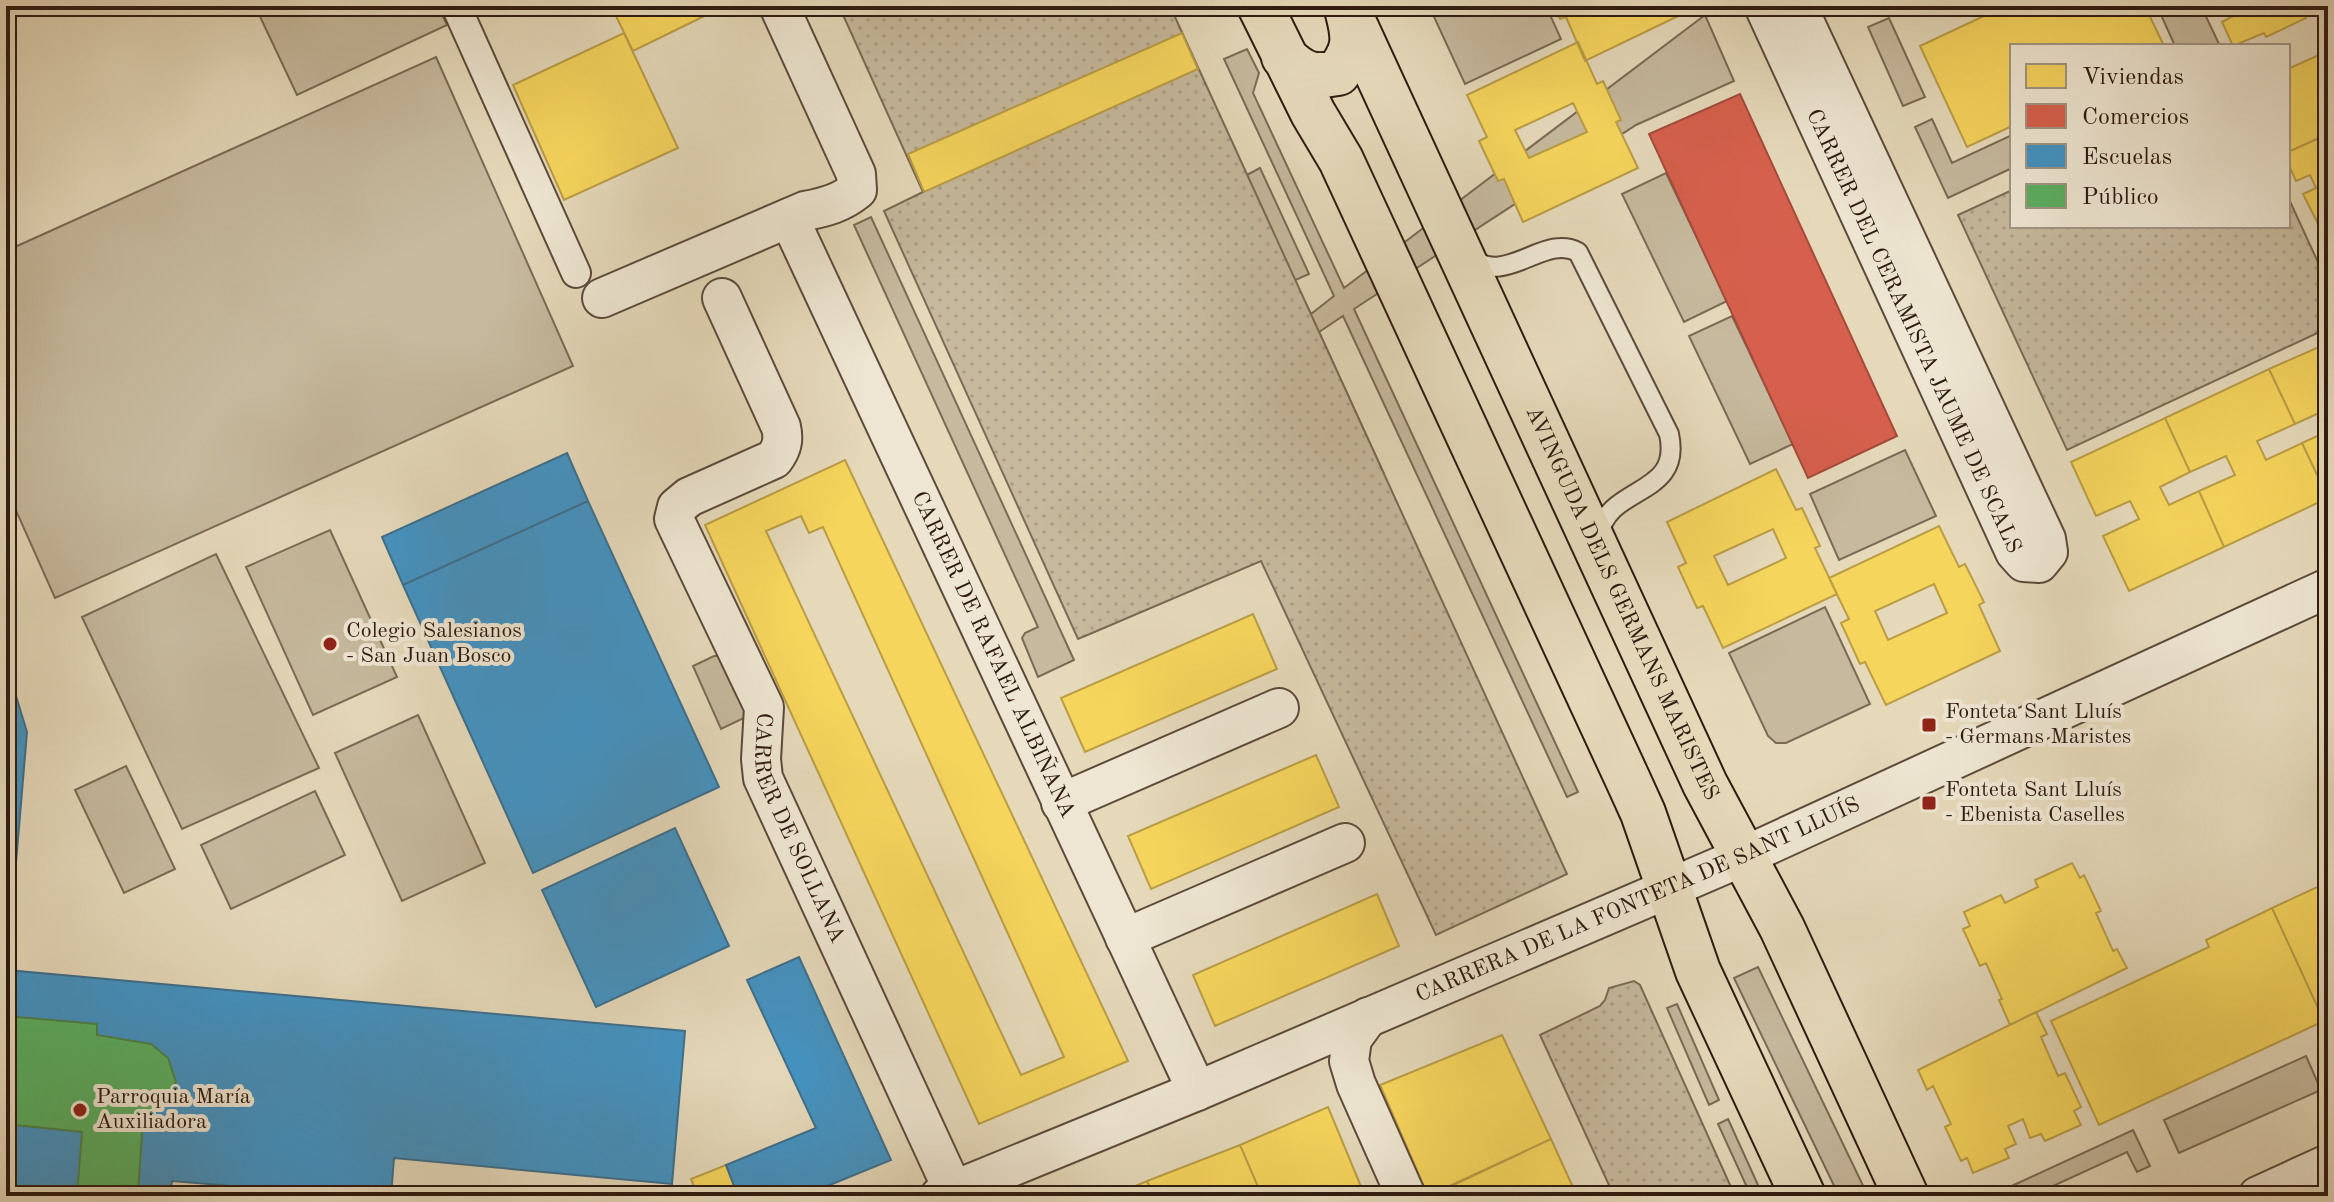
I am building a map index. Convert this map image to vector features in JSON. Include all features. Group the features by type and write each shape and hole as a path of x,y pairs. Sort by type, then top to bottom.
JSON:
{"main road":[{"path":"1260,6 1313,113 1341,160 1615,751 1643,813 1698,971 1803,1196"},
{"path":"1284,57 1299,71 1318,77 1338,73 1351,56 1354,37 1347,9"},
{"name":"AVINGUDA DELS GERMANS MARISTES","path":"1347,9 1705,784 1782,928 1906,1196"}],"street":[{"path":"456,6 589,286 805,211 829,207 857,190 856,174 779,6"},
{"name":"CARRER DEL CERAMISTA JAUME DE SCALS","path":"1764,6 2015,552 2024,562 2039,563 2048,552 2046,539 1797,6"},
{"name":"CARRER DE RAFAEL ALBIÑANA","path":"789,218 1197,1091"},
{"name":"CARRER DE SOLLANA","path":"722,298 781,427 781,449 774,459 689,497 677,507 674,519 764,707 763,778 946,1193"},
{"name":"CARRERA DE LA FONTETA DE SANT LLUÍS","path":"946,1193 1197,1091 1742,857 2328,588"},
{"path":"1061,803 1279,708"},
{"path":"1125,938 1345,843"},
{"path":"1368,1017 1352,1039 1349,1061 1356,1084 1406,1196"},
{"path":"2258,1196 2328,1164"}],"lane":[{"path":"1458,245 1474,261 1504,267 1556,248 1569,247 1578,252 1669,434 1672,446 1665,472 1655,483 1612,508 1603,518 1597,551"}],"shaded area":[{"path":"255,6 351,6 369,13 395,14 438,6 447,25 297,95"},
{"path":"839,6 1170,6 1567,874 1436,935 1261,561 1078,639 884,211 923,192"},
{"path":"1429,6 1546,6 1561,39 1465,84"},
{"path":"2157,6 2201,6 2219,44 2174,44"},
{"path":"1705,15 1734,81 1636,125 1354,309 1578,792 1567,797 1343,316 1319,332 1384,474 1231,573 1085,636 1094,477 1304,300 1311,314 1334,296 1224,59 1247,49 1259,73 1253,93 1344,288"},
{"path":"1889,18 1925,97 1903,106 1868,27"},
{"path":"436,57 573,366 55,598 6,488 6,251"},
{"path":"1932,119 1952,163 2010,136 2010,169 1948,198 1915,127"},
{"path":"1260,168 1309,274 1291,282 1243,177"},
{"path":"1666,173 1727,301 1684,322 1622,194"},
{"path":"2010,191 2010,228 2290,228 2290,201 2328,284 2328,328 2067,450 1958,215"},
{"path":"871,217 1074,660 1038,677 1022,638 1025,633 1038,627 854,225"},
{"path":"1732,316 1793,444 1750,464 1689,336"},
{"path":"1905,450 1936,516 1839,560 1810,494"},
{"path":"330,530 397,677 313,715 246,567"},
{"path":"216,554 319,768 182,829 82,617"},
{"path":"1825,607 1870,704 1786,743 1776,743 1768,736 1729,653"},
{"path":"714,656 723,656 751,706 746,717 721,729 693,666"},
{"path":"418,715 485,863 402,901 335,753"},
{"path":"126,766 175,869 124,893 75,790"},
{"path":"315,791 345,855 231,909 201,845"},
{"path":"1758,967 1868,1196 1839,1196 1734,978"},
{"path":"1634,981 1640,985 1735,1196 1614,1196 1540,1035 1600,1006 1609,988"},
{"path":"1677,1004 1719,1100 1709,1105 1667,1008"},
{"path":"2306,1056 2321,1090 2179,1153 2164,1120"},
{"path":"1728,1119 1763,1196 1751,1196 1718,1124"},
{"path":"2133,1130 2150,1166 2137,1172 2127,1152 2031,1196 1990,1196"}],"building: Viviendas":[{"path":"611,6 725,6 633,51"},
{"path":"1554,6 1699,6 1585,61 1566,17 1560,19"},
{"path":"2005,6 2145,6 2163,44 2010,44 2010,127 1967,147 1920,46"},
{"path":"2231,6 2300,6 2306,18 2266,37 2264,33 2232,44 2222,22 2235,15"},
{"path":"624,33 678,148 564,200 513,85"},
{"path":"1182,33 1198,69 924,192 908,154"},
{"path":"1578,42 1597,84 1603,81 1621,120 1616,122 1638,168 1523,222 1504,179 1498,181 1479,141 1487,137 1467,95"},
{"path":"2323,53 2328,63 2328,134 2290,151 2290,68"},
{"path":"1573,103 1587,132 1529,158 1515,130"},
{"path":"2328,134 2328,214 2316,220 2303,194 2316,188 2310,175 2296,181 2290,168 2290,151"},
{"path":"2328,214 2328,246 2316,220"},
{"path":"2328,343 2328,409 2295,424 2269,369"},
{"path":"2269,369 2295,424 2257,441 2266,460 2302,443 2328,498 2224,547 2199,491 2235,475 2226,456 2190,472 2165,418"},
{"path":"2165,418 2190,472 2160,487 2169,505 2199,491 2224,547 2129,591 2103,536 2139,519 2130,501 2096,516 2071,462"},
{"path":"2328,431 2328,498 2302,443"},
{"path":"845,460 1128,1061 979,1124 705,525","holes":["801,516 809,533 823,527 1064,1057 1021,1075 766,531"]},
{"path":"1776,469 1796,510 1802,508 1820,546 1815,548 1837,594 1723,648 1703,606 1697,608 1678,567 1686,563 1667,522"},
{"path":"1939,526 1959,567 1965,564 1984,602 1979,605 2000,651 1886,705 1865,662 1860,664 1841,623 1849,619 1829,578"},
{"path":"1773,529 1786,558 1728,585 1714,556"},
{"path":"1934,584 1947,613 1888,640 1875,611"},
{"path":"1253,614 1277,669 1085,752 1061,698"},
{"path":"1316,755 1339,807 1151,889 1128,836"},
{"path":"2072,863 2080,878 2084,875 2101,911 2096,913 2113,951 2117,949 2127,968 2010,1025 1986,963 1980,966 1963,929 1970,926 1964,912 2001,895 2005,903 2038,887 2035,880"},
{"path":"2328,882 2328,1019 2324,1021 2272,908"},
{"path":"1377,894 1399,946 1215,1026 1193,975"},
{"path":"2272,908 2324,1021 2099,1125 2051,1021 2209,947 2206,940"},
{"path":"2036,1012 2047,1034 2041,1037 2058,1076 2065,1073 2081,1107 2074,1111 2081,1125 2045,1141 2041,1134 2030,1138 2023,1119 2008,1126 2016,1144 2005,1149 2009,1158 1973,1173 1967,1158 1961,1161 1945,1127 1951,1124 1933,1086 1927,1090 1918,1070"},
{"path":"1502,1035 1551,1139 1428,1196 1380,1085"},
{"path":"1328,1107 1365,1196 1262,1196 1240,1145"},
{"path":"1551,1139 1577,1196 1430,1196"},
{"path":"1240,1145 1262,1196 1154,1196 1147,1181"},
{"path":"726,1165 738,1196 698,1196 691,1179"},
{"path":"1147,1181 1154,1196 1112,1196"}],"building: Comercios":[{"path":"1740,94 1897,436 1808,478 1649,134"}],"building: Escuelas":[{"path":"567,453 588,501 403,585 382,537"},
{"path":"588,501 719,787 533,873 403,585"},
{"path":"6,663 27,732 7,970 685,1031 672,1184 394,1158 391,1196 260,1196 257,1188 172,1181 170,1196 41,1196 41,1193 6,1189"},
{"path":"675,828 729,946 596,1007 542,890"},
{"path":"799,957 891,1160 803,1196 738,1196 726,1165 816,1128 747,980"}],"building: Público":[{"name":"Parroquia María Auxiliadora","path":"6,1016 97,1024 97,1035 151,1044 168,1058 176,1082 164,1104 143,1116 138,1196 77,1196 82,1132 6,1124"}],"place":[{"name":"Colegio Salesianos - San Juan Bosco","path":"330,644"},
{"name":"Fonteta Sant Lluís - Germans Maristes","path":"1929,725"},
{"name":"Fonteta Sant Lluís - Ebenista Caselles","path":"1929,803"},
{"name":"Parroquia María Auxiliadora","path":"80,1110"}]}
